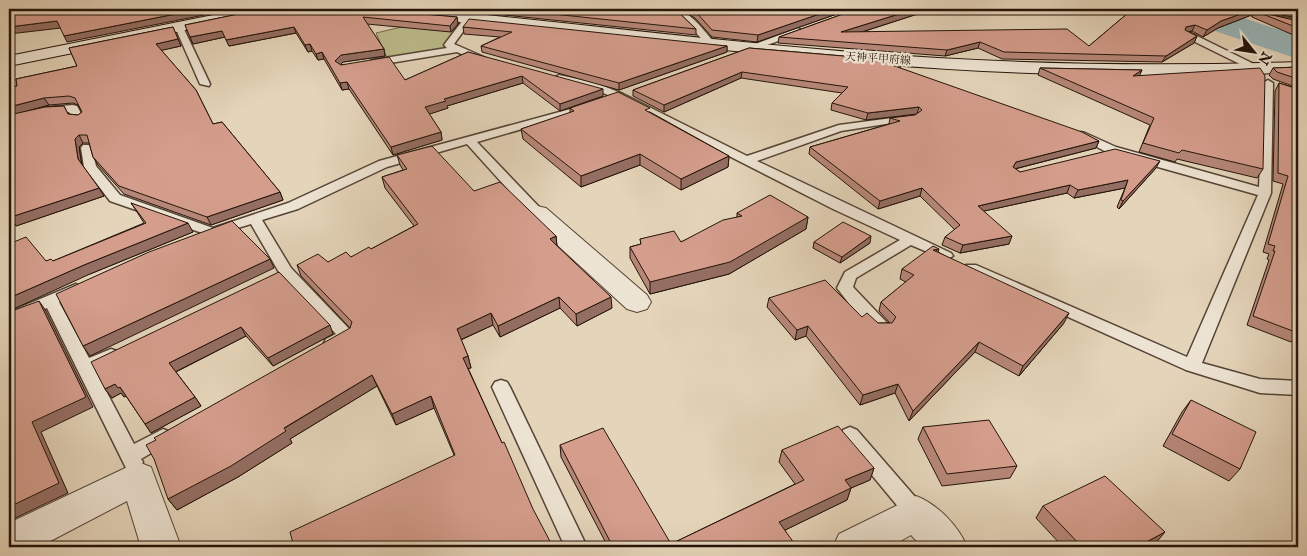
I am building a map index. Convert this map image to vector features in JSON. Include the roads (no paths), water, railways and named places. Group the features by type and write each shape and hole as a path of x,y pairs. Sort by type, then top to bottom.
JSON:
{"main road":[{"path":"9,61 265,9"},
{"name":"天神平甲府線","path":"370,9 473,13 710,43 962,65 1147,71 1298,67"},
{"path":"537,213 637,302"},
{"path":"9,543 134,466 161,547"},
{"path":"853,547 916,513 947,547"}],"lane":[{"path":"674,9 692,22 710,43"},
{"path":"1229,9 1298,23"},
{"path":"473,13 449,45 472,56 497,64"},
{"path":"179,27 205,84"},
{"path":"726,57 806,29"},
{"path":"1188,35 1257,69 1272,84 1265,193 1192,366"},
{"path":"361,64 457,49"},
{"path":"549,76 592,85 619,96 910,240 1192,366 1260,386 1298,388"},
{"path":"603,102 637,90"},
{"path":"194,239 293,206 384,164 586,107"},
{"path":"9,119 48,110 73,108 78,119"},
{"path":"747,160 838,128 912,117"},
{"path":"1080,134 1112,150 1265,193"},
{"path":"470,141 537,213"},
{"path":"87,148 90,167 115,198 211,232"},
{"path":"1093,155 1112,150"},
{"path":"255,218 285,271 347,335 321,349"},
{"path":"883,327 860,306 845,288 850,275 870,261 910,240"},
{"path":"268,279 285,271"},
{"path":"9,318 52,301 87,283"},
{"path":"52,301 134,466 174,431"},
{"path":"86,367 129,346"},
{"path":"501,388 576,547"},
{"path":"850,435 916,513"}],"waterway":[{"path":"1183,9 1298,48"}]}
